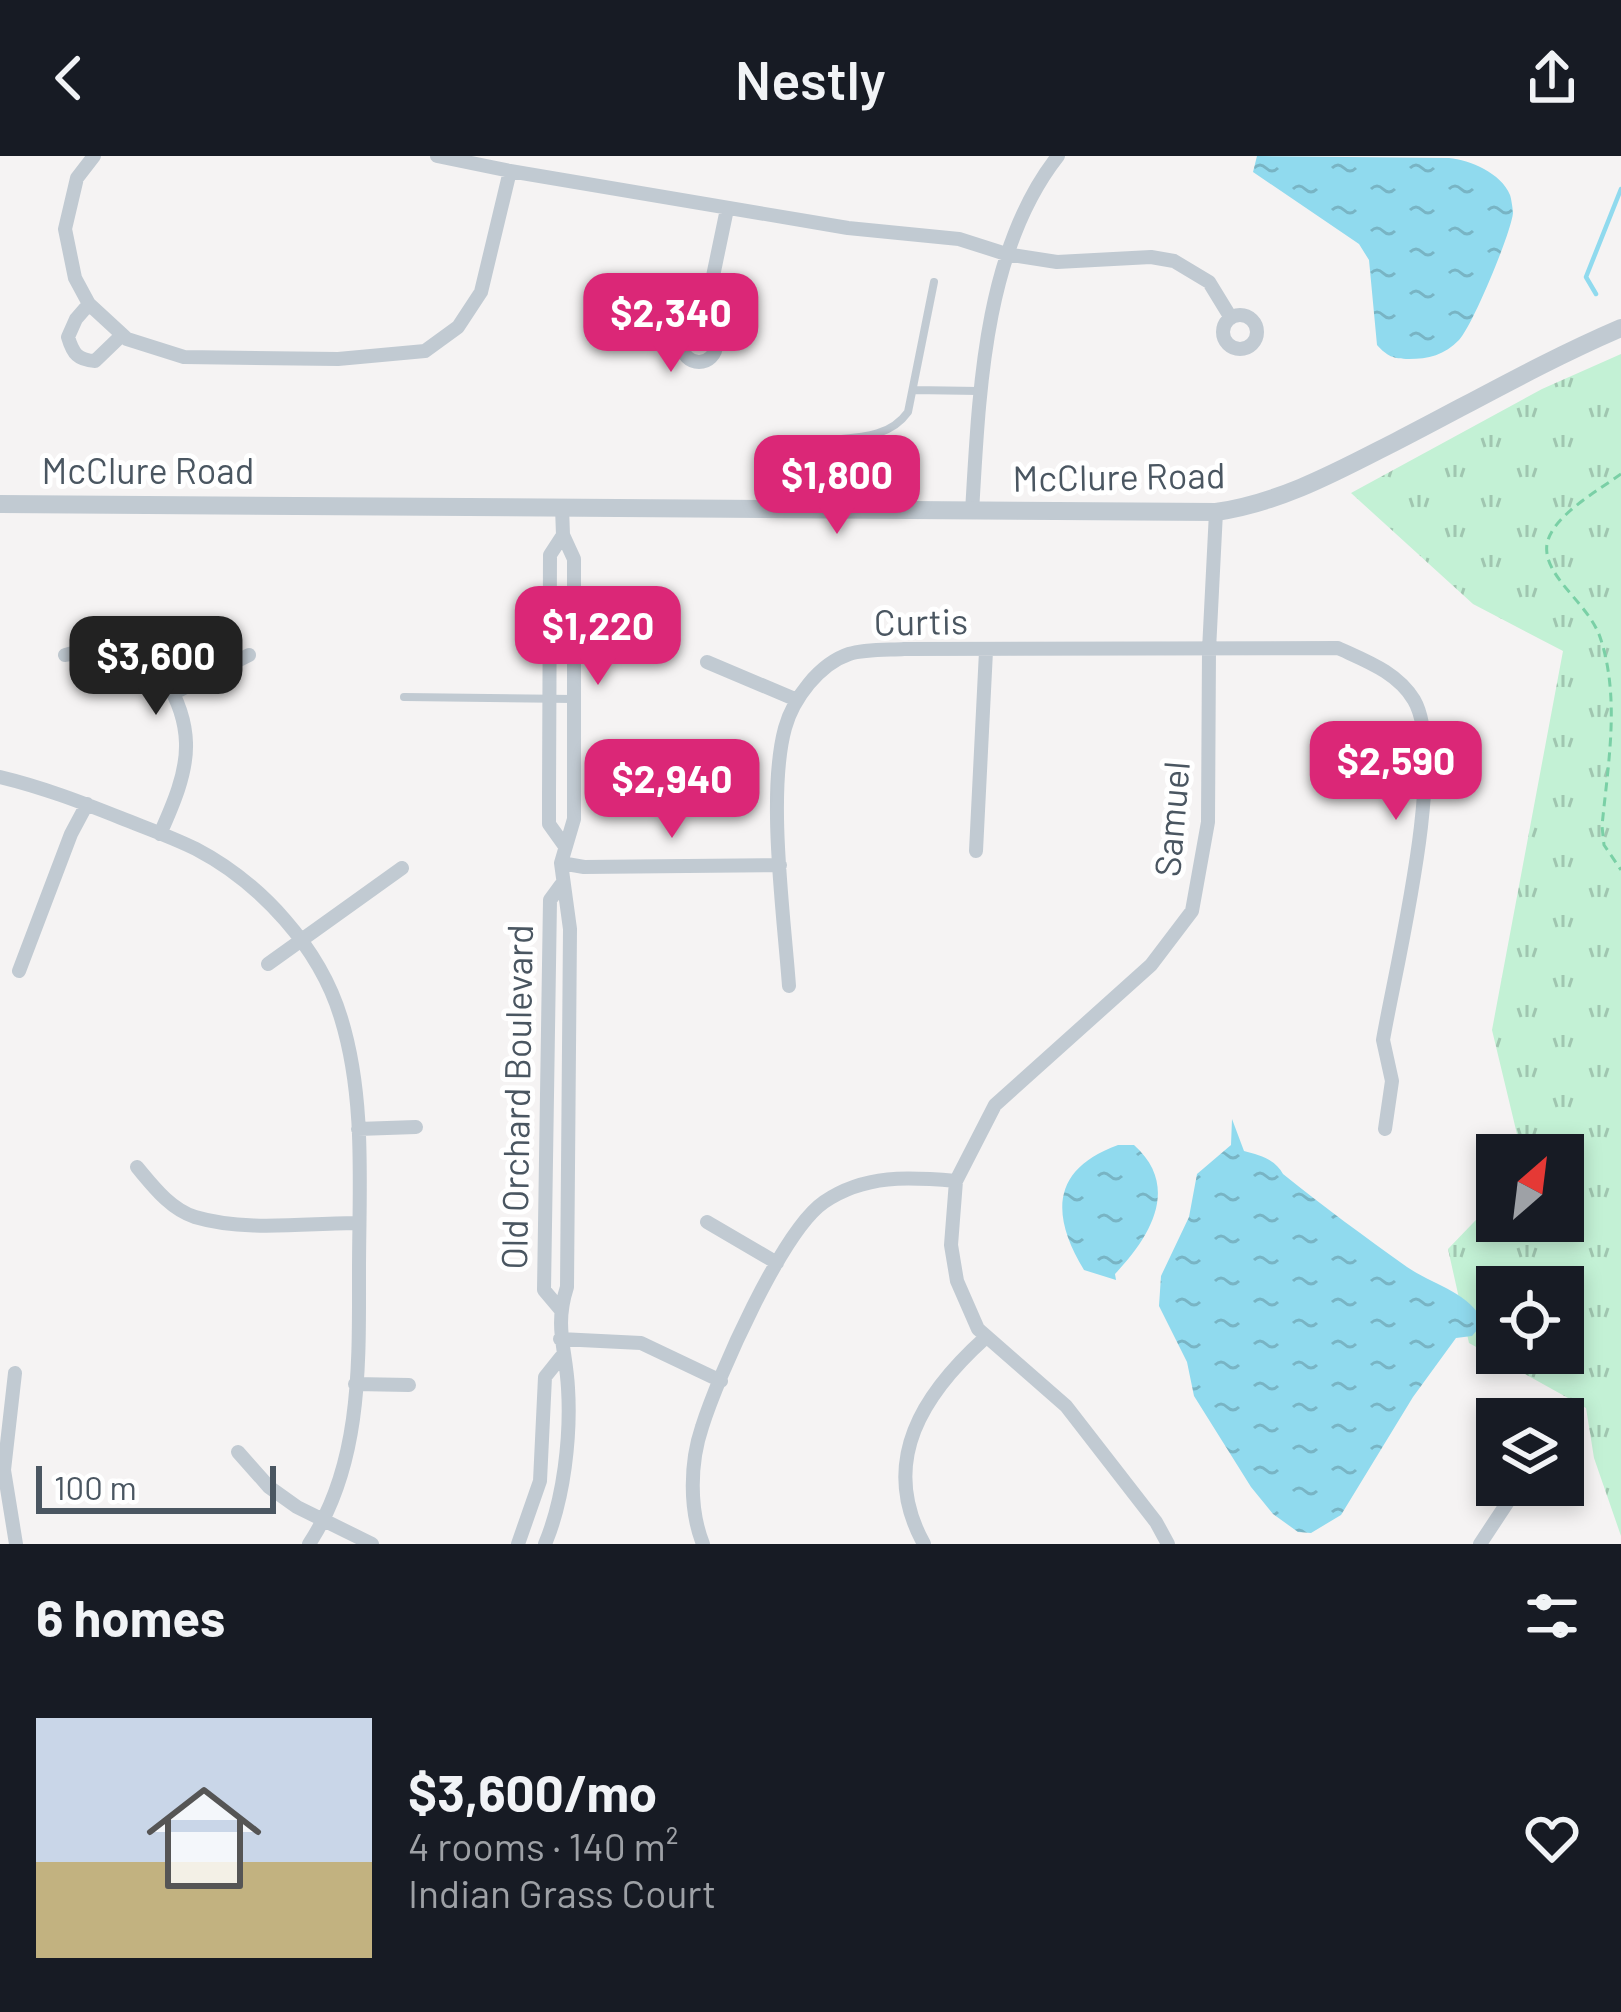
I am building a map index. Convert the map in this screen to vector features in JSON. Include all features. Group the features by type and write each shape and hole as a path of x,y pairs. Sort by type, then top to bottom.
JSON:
{"street":[{"path":"94,156 76,178 65,229 75,278 89,304 122,335 184,357 338,359 425,351 458,327 481,292 509,171"},
{"path":"437,156 727,209 959,239 1006,254 1057,262 1151,256 1174,261 1209,282 1231,318"},
{"path":"972,512 979,391 1006,254 1026,208 1058,156"},
{"path":"702,329 727,209"},
{"path":"89,304 68,337 73,352 82,360 95,361 122,335"},
{"name":"McClure Road","path":"0,504 1216,512 1255,506 1308,487 1554,357 1621,328"},
{"name":"Old Orchard Boulevard","path":"545,1544 560,1489 568,1386 561,1357 560,1309 567,1287 570,929 561,863 574,819 574,560 563,535 562,507"},
{"name":"Samuel","path":"956,1181 995,1105 1151,965 1192,911 1208,822 1216,512"},
{"name":"Old Orchard Boulevard","path":"563,535 550,556 549,824 564,845"},
{"path":"64,655 110,647 137,654 174,693 186,744 173,804 160,834"},
{"name":"Curtis","path":"797,700 819,673 849,654 904,649 1338,648 1383,669 1415,703 1425,735 1426,795 1383,1040 1392,1081 1385,1129"},
{"path":"976,851 986,651"},
{"path":"174,693 249,655"},
{"path":"707,662 797,700 784,730 779,776 789,986"},
{"path":"0,778 87,804 196,849 272,907 326,978 354,1076 359,1351 344,1476 309,1544"},
{"path":"20,971 71,834 87,804"},
{"path":"561,863 584,867 780,865"},
{"path":"268,964 402,868"},
{"name":"Old Orchard Boulevard","path":"560,1309 544,1290 550,900 561,885"},
{"path":"358,1129 416,1127"},
{"path":"136,1167 164,1199 192,1216 239,1223 359,1223"},
{"path":"703,1544 697,1531 693,1483 701,1429 778,1263 801,1223 822,1203 854,1186 896,1175 956,1181 953,1266 985,1338 1066,1406 1168,1544"},
{"path":"707,1222 778,1263"},
{"path":"924,1544 906,1484 914,1432 922,1408 950,1370 985,1338"},
{"path":"560,1339 640,1343 721,1381"},
{"name":"Old Orchard Boulevard","path":"518,1544 540,1481 545,1377 561,1357"},
{"path":"16,1372 4,1470 16,1544"},
{"path":"355,1384 409,1384"},
{"path":"238,1451 269,1487 372,1544"},
{"path":"1480,1544 1505,1506"}],"lane":[{"path":"821,440 884,433 897,427 908,412 934,282"},
{"path":"914,390 979,391"},
{"path":"404,697 573,699"}],"path":[{"path":"1621,474 1556,527 1547,545 1555,577 1595,622 1610,671 1612,707 1601,826 1604,845 1621,870"}],"green space":[{"path":"1621,354 1621,1536 1594,1458 1584,1398 1568,1398 1525,1374 1584,1374 1584,1266 1476,1266 1476,1347 1469,1343 1448,1249 1476,1220 1476,1242 1584,1242 1584,1134 1517,1134 1492,1030 1563,651 1473,604 1351,493 1542,389"}],"water":[{"path":"1257,156 1449,158 1475,165 1500,180 1510,196 1511,224 1459,340 1442,353 1423,358 1394,357 1381,349 1369,260 1359,244 1253,172"},
{"path":"1232,1119 1244,1151 1271,1161 1407,1267 1460,1296 1476,1311 1476,1331 1456,1338 1413,1397 1341,1515 1311,1533 1298,1532 1273,1514 1251,1487 1194,1396 1187,1362 1159,1306 1161,1276 1189,1217 1197,1174 1231,1145"},
{"path":"1118,1145 1134,1145 1148,1161 1158,1195 1149,1228 1115,1274 1116,1280 1084,1270 1062,1212 1069,1180 1096,1155"}],"waterway":[{"path":"1596,294 1586,277 1621,189"}]}
